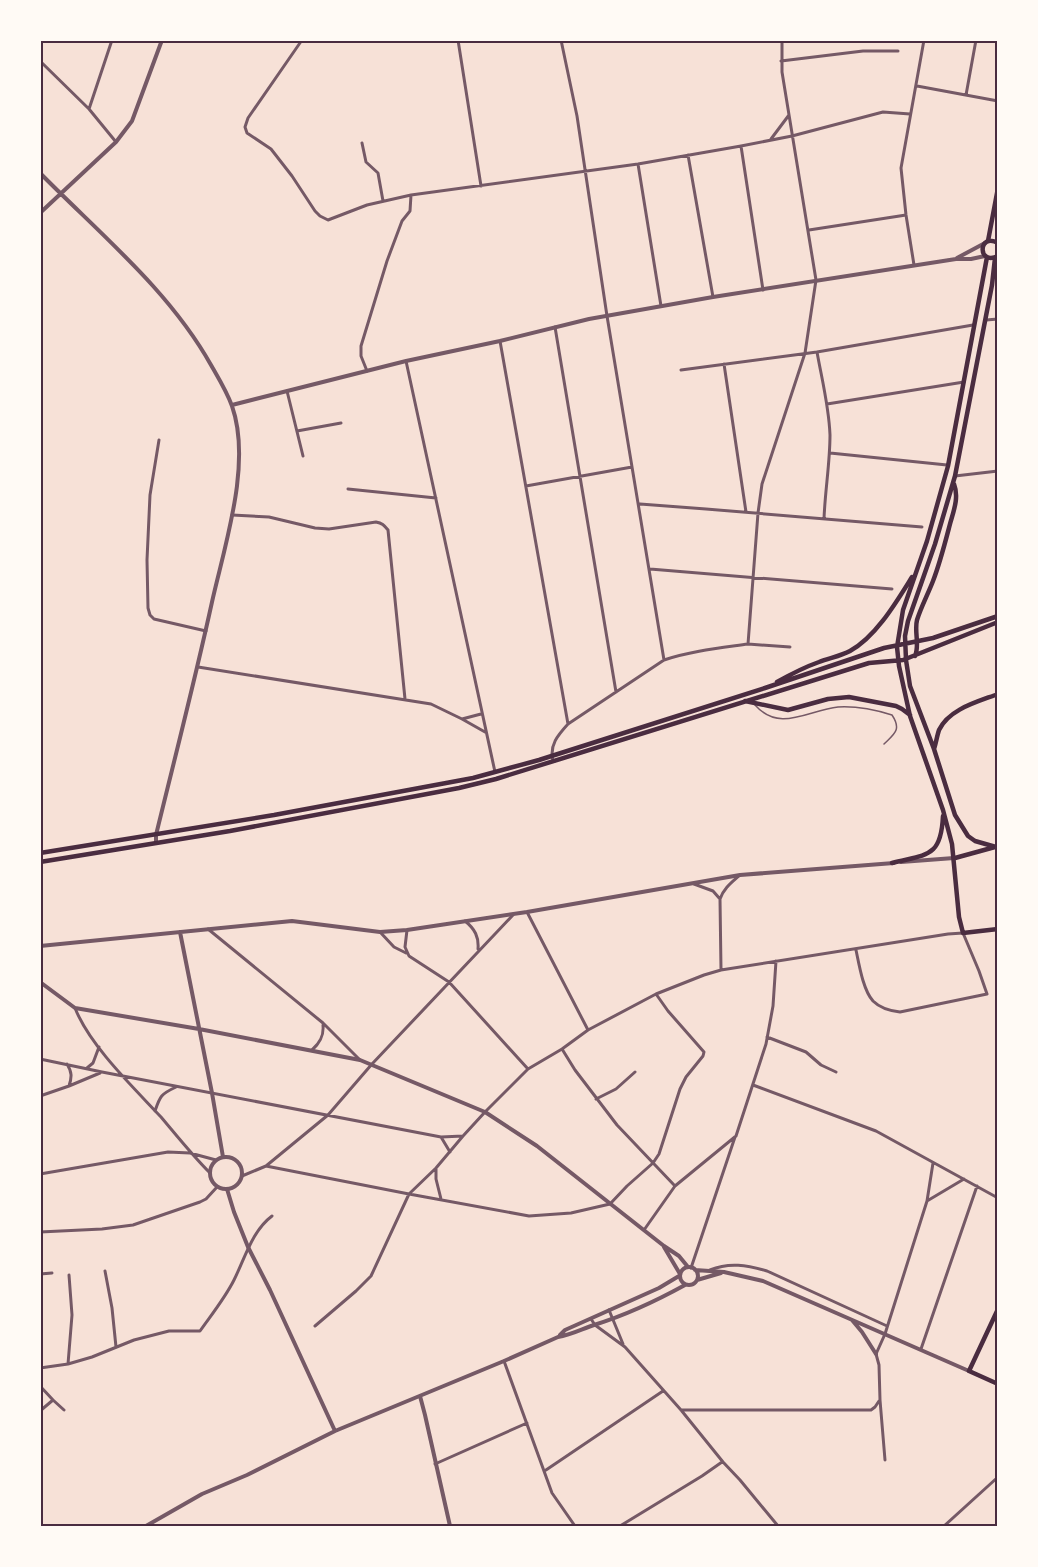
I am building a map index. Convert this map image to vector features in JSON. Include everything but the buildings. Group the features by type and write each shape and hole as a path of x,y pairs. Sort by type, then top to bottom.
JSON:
{"main road":[{"path":"998,188 986,242 982,250 986,257 948,465 927,541 903,610 897,647 898,666 910,716 943,810 952,844 959,917 963,933 998,929"},
{"path":"986,242 997,243 998,236"},
{"path":"986,257 996,257 954,482 912,608 905,636 908,676 914,698 934,749 955,815 968,836 975,841 997,847"},
{"path":"915,656 918,649 917,620 946,543 957,498 954,482"},
{"path":"765,688 792,673 852,650 875,630 917,569"},
{"path":"40,862 230,831 496,779 552,758 884,648 943,635 998,616"},
{"path":"40,853 371,798 495,772 552,758 868,663 903,660 998,622"},
{"path":"934,749 943,723 957,711 998,694"},
{"path":"745,701 781,709 793,709 828,699 849,697 896,706 910,716"},
{"path":"892,863 928,853 935,848 942,833 943,810"},
{"path":"955,858 997,847"},
{"path":"998,1309 969,1371 998,1384"}],"street":[{"path":"89,109 112,40"},
{"path":"40,213 116,142 125,130 135,114 162,40"},
{"path":"302,40 244,127 246,133 271,149 315,211 325,219 337,218 367,205 411,195 638,164 741,146 792,136 883,112 910,114"},
{"path":"458,40 482,186"},
{"path":"561,40 577,116 607,316 664,660"},
{"path":"748,644 762,484 805,353 816,280 781,60 782,40"},
{"path":"914,265 901,168 924,40"},
{"path":"966,95 976,40"},
{"path":"781,60 863,51 898,51"},
{"path":"40,61 89,109 116,142"},
{"path":"916,86 998,101"},
{"path":"770,140 789,114"},
{"path":"362,143 366,162 378,172 383,201"},
{"path":"741,146 763,290"},
{"path":"688,155 712,297"},
{"path":"638,164 661,306"},
{"path":"40,173 128,258 178,316 200,345 224,387 236,421 239,455 232,514 198,667 156,835 156,843"},
{"path":"367,371 361,356 361,346 387,261 402,221 410,211 411,195"},
{"path":"809,230 906,215"},
{"path":"956,259 986,242"},
{"path":"231,405 406,361 607,316 816,280 956,259 986,257"},
{"path":"986,320 998,319"},
{"path":"681,370 817,352 975,324"},
{"path":"555,327 616,692"},
{"path":"500,341 568,724"},
{"path":"817,352 829,419 830,453 824,519"},
{"path":"406,361 496,779"},
{"path":"724,364 747,512"},
{"path":"827,404 964,382"},
{"path":"287,391 303,456"},
{"path":"297,431 341,423"},
{"path":"159,440 150,495 147,560 148,608 154,619 206,631"},
{"path":"830,453 948,465"},
{"path":"526,486 632,467"},
{"path":"955,476 998,471"},
{"path":"348,489 436,498"},
{"path":"639,504 922,527"},
{"path":"232,514 269,517 315,528 329,529 376,522 385,526 388,530 405,699"},
{"path":"650,569 892,589"},
{"path":"552,758 555,739 568,724 664,660 701,651 748,644 790,647"},
{"path":"198,667 438,706 485,732"},
{"path":"462,719 481,714"},
{"path":"40,946 292,921 380,932 406,930 515,914 740,875 955,858"},
{"path":"721,970 720,899 726,887 740,875"},
{"path":"693,884 713,891 720,899"},
{"path":"527,912 588,1030"},
{"path":"242,1176 266,1166 328,1115 372,1064 515,914"},
{"path":"464,920 476,932 478,951"},
{"path":"208,929 322,1023 360,1060"},
{"path":"406,930 405,947 408,954"},
{"path":"180,932 223,1157"},
{"path":"380,932 394,947 449,982 528,1070"},
{"path":"315,1326 371,1275 409,1194 436,1168 512,1083 588,1030 656,994 721,970 963,933 980,971 987,994 900,1012 883,1007 873,1001 868,992 856,950"},
{"path":"691,1268 767,1037 773,1006 776,961"},
{"path":"40,982 75,1008 360,1060 485,1112 537,1146 679,1257 691,1268 698,1277 697,1280"},
{"path":"266,1166 529,1216 571,1213 610,1203 653,1164 659,1154 680,1089 686,1077 704,1056 704,1052 656,994"},
{"path":"75,1008 81,1022 99,1047 210,1173"},
{"path":"312,1050 319,1044 324,1031 322,1023"},
{"path":"767,1037 806,1052 821,1065 836,1072"},
{"path":"87,1068 93,1063 99,1047"},
{"path":"562,1049 617,1125 675,1186"},
{"path":"40,1059 441,1137 463,1136"},
{"path":"67,1064 71,1071 69,1086"},
{"path":"40,1096 102,1072"},
{"path":"596,1099 616,1089 635,1072"},
{"path":"753,1085 865,1126 998,1198"},
{"path":"155,1112 159,1098 164,1092 177,1086"},
{"path":"644,1231 675,1186 736,1136"},
{"path":"441,1137 450,1152"},
{"path":"40,1174 168,1152 190,1153 216,1160"},
{"path":"223,1157 232,1158 242,1170 242,1176 237,1185 227,1189 217,1187 210,1178 211,1168 216,1160 223,1157"},
{"path":"876,1354 885,1334 927,1201 933,1163"},
{"path":"436,1168 441,1200"},
{"path":"927,1201 965,1179"},
{"path":"921,1349 976,1186"},
{"path":"40,1232 90,1230 134,1224 200,1202 217,1187"},
{"path":"227,1189 248,1247 335,1431"},
{"path":"41,1369 92,1357 134,1340 170,1330 200,1331 234,1281 248,1247 272,1216"},
{"path":"663,1246 685,1285"},
{"path":"708,1271 730,1265 767,1271 887,1326"},
{"path":"558,1337 565,1330 659,1288 680,1275 681,1271 691,1268 724,1272 763,1281 969,1371"},
{"path":"105,1271 116,1347"},
{"path":"146,1527 202,1494 335,1431 558,1337 614,1319 697,1280 724,1272"},
{"path":"40,1274 52,1273"},
{"path":"68,1364 72,1315 69,1275"},
{"path":"609,1310 624,1346"},
{"path":"40,1317 40,1324"},
{"path":"591,1318 595,1325 624,1346 681,1410 778,1527"},
{"path":"852,1319 876,1354 879,1365 885,1460"},
{"path":"504,1361 552,1493 575,1527"},
{"path":"40,1386 64,1410"},
{"path":"545,1471 663,1391"},
{"path":"420,1396 450,1527"},
{"path":"40,1411 52,1400"},
{"path":"681,1410 871,1410 880,1400"},
{"path":"435,1464 528,1423"},
{"path":"620,1527 723,1462"},
{"path":"944,1527 998,1477"}],"lane":[{"path":"753,704 761,712 776,718 789,719 838,707 892,715 897,729 884,744"}]}
